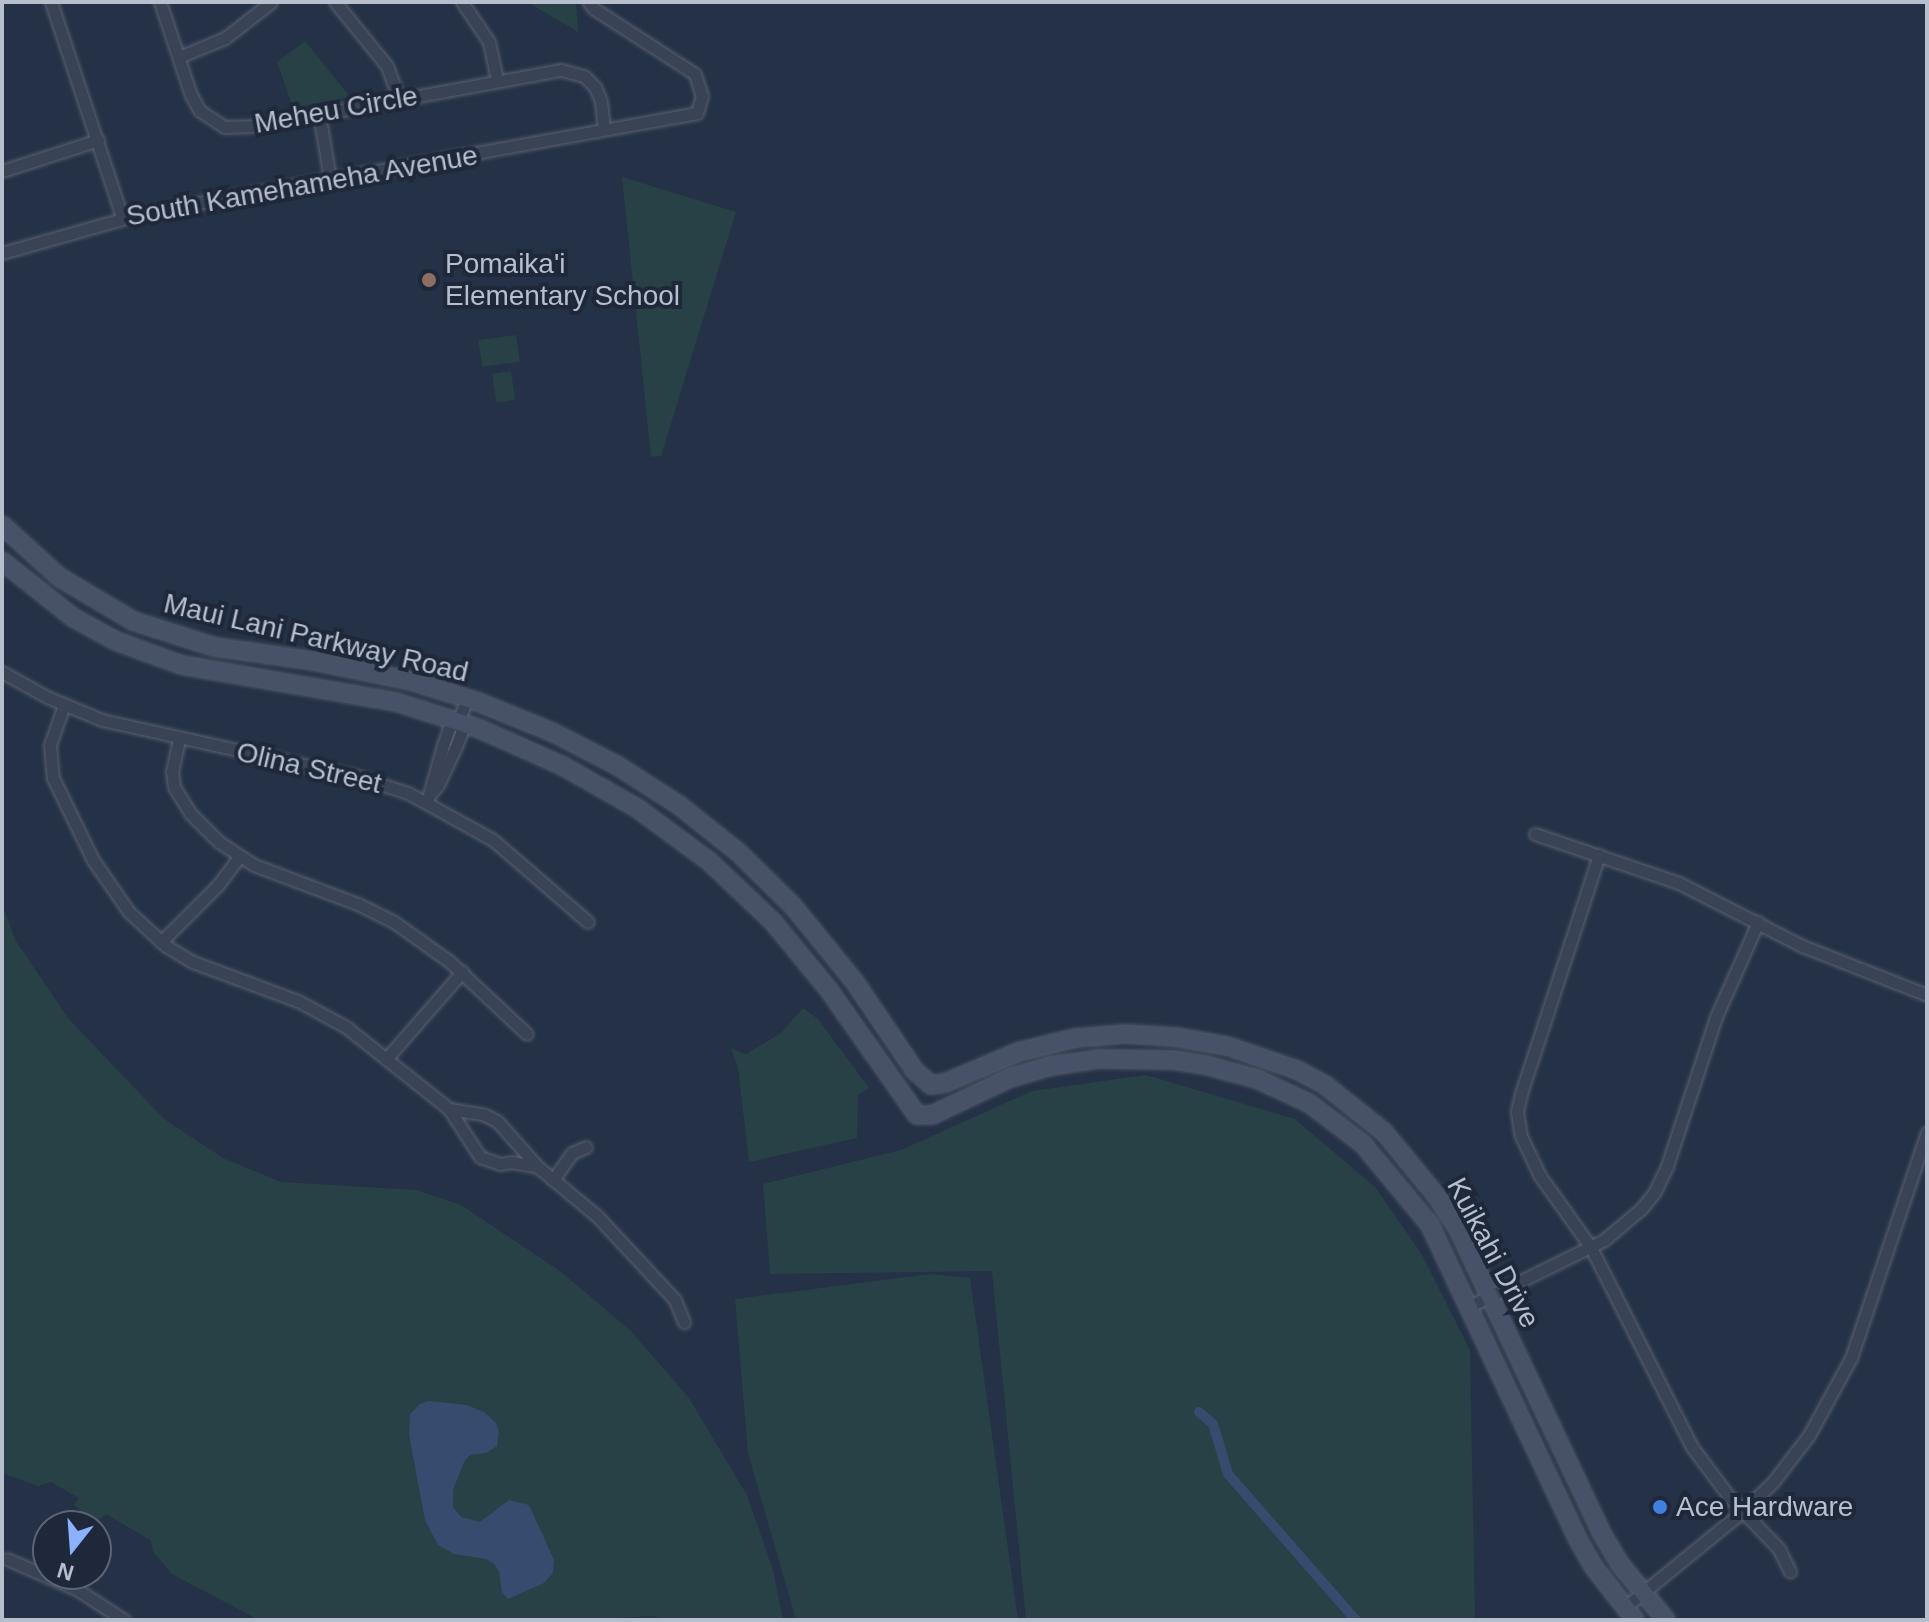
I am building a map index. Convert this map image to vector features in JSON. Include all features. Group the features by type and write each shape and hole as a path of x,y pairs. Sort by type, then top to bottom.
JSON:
{"main road":[{"name":"Maui Lani Parkway Road","path":"2,525 25,550 95,601 173,636 215,647 363,669 467,698 552,732 618,766 680,806 739,853 792,905 854,981 915,1071 931,1085"},
{"name":"Maui Lani Parkway Road","path":"2,561 74,618 116,641 206,670 396,702 458,722 561,765 637,808 709,861 774,923 829,990 917,1115"},
{"name":"Kuikahi Drive","path":"931,1085 945,1083 1018,1052 1076,1038 1113,1035 1200,1040 1297,1070 1347,1100 1393,1143 1443,1205 1490,1297 1591,1514 1620,1564 1666,1620"},
{"name":"Kuikahi Drive","path":"917,1115 932,1115 1010,1078 1051,1066 1099,1059 1173,1060 1257,1079 1309,1103 1363,1144 1430,1225 1577,1538 1630,1614"}],"street":[{"path":"51,2 122,217"},
{"name":"Meheu Circle","path":"160,2 200,111 225,127 255,126 561,70 574,72 595,87 601,101 604,129"},
{"path":"179,57 225,38 271,2"},
{"path":"335,2 387,66 399,99"},
{"path":"462,2 489,42 497,81"},
{"name":"South Kamehameha Avenue","path":"2,253 122,217 697,113 702,96 695,74 594,9 589,2"},
{"path":"319,113 330,179"},
{"path":"2,171 98,140"},
{"name":"Olina Street","path":"2,672 64,705 102,720 355,776 428,798 493,840 588,922"},
{"path":"428,798 438,785 455,749 462,731 458,722 467,698"},
{"path":"64,705 52,734 48,757 56,786 80,836 117,896 161,942 193,962 321,1011 449,1109 480,1157 500,1164 511,1162 538,1167"},
{"path":"179,739 172,771 179,798 207,831 239,857 369,909 426,943 462,972 527,1034"},
{"path":"1535,834 1679,883 1832,960 1927,995"},
{"path":"1599,855 1517,1112 1526,1150 1590,1246 1692,1447 1730,1498 1779,1549 1790,1572"},
{"path":"161,942 218,885 239,857"},
{"path":"1468,1307 1604,1240 1641,1209 1661,1180 1716,1017 1758,922"},
{"path":"386,1059 462,972"},
{"path":"449,1109 485,1115 497,1121 538,1167 597,1216 675,1300 684,1322"},
{"path":"1630,1614 1642,1592 1744,1510 1773,1482 1809,1435 1851,1358 1927,1132"},
{"path":"553,1180 572,1153 586,1147"},
{"path":"7,1559 78,1590 124,1620"}],"green space":[{"path":"576,2 578,32 529,3"},
{"path":"305,41 350,97 293,108 277,62"},
{"path":"622,177 736,212 661,456 651,457"},
{"path":"516,335 520,362 482,367 478,340"},
{"path":"511,371 515,400 496,402 492,374"},
{"path":"2,905 16,941 68,1018 164,1119 223,1158 281,1182 416,1190 461,1205 560,1271 631,1331 689,1398 747,1495 773,1570 783,1620 666,1620 653,1616 575,1620 259,1620 172,1574 154,1553 150,1540 112,1518 112,1510 80,1510 74,1505 79,1498 51,1482 38,1486 2,1473"},
{"path":"803,1008 818,1019 869,1088 858,1095 857,1138 749,1162 738,1068 731,1048 746,1054 781,1033"},
{"path":"1146,1075 1295,1119 1375,1187 1421,1253 1470,1350 1475,1620 1026,1620 992,1271 770,1274 763,1184 901,1150 1032,1091"},
{"path":"931,1274 970,1278 1018,1620 796,1620 748,1453 735,1299"}],"water":[{"path":"429,1401 467,1405 484,1412 496,1423 499,1432 497,1446 486,1453 470,1455 464,1462 453,1490 453,1507 461,1517 480,1522 509,1500 529,1505 554,1560 553,1573 544,1583 508,1599 502,1592 499,1571 494,1564 486,1559 454,1554 438,1545 425,1520 409,1435 410,1414 420,1404"}],"waterway":[{"path":"1199,1412 1213,1424 1228,1474 1356,1620"}],"place":[{"name":"Pomaika'i Elementary School","path":"429,280"},
{"name":"Ace Hardware","path":"1660,1507"}]}
